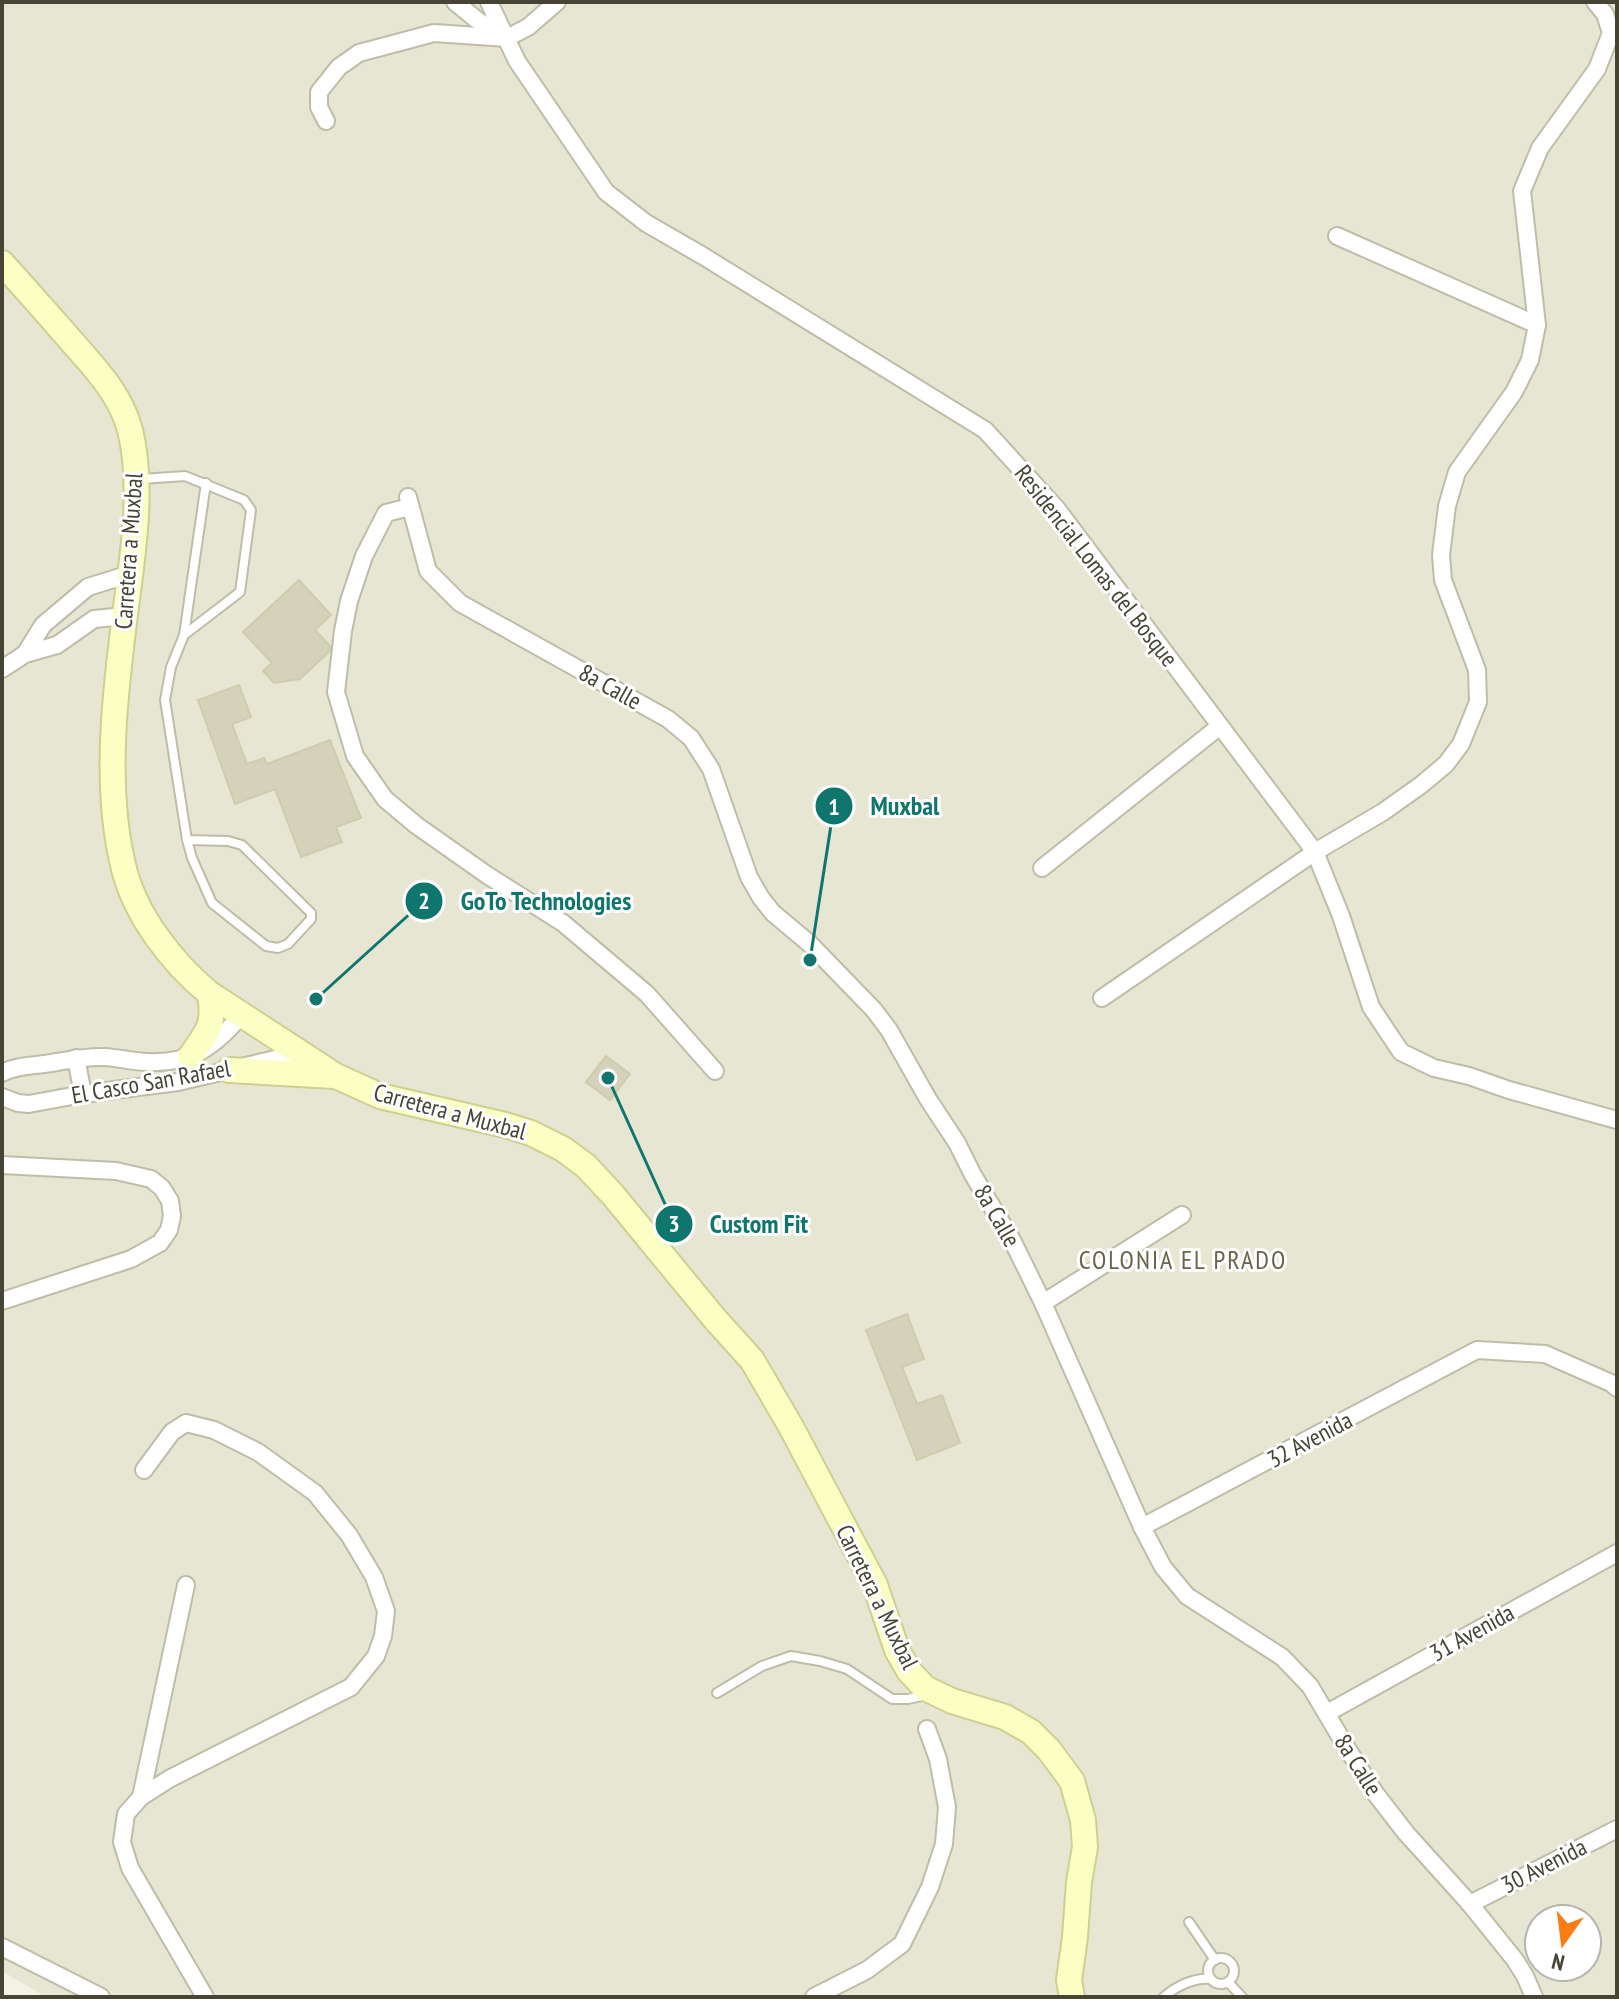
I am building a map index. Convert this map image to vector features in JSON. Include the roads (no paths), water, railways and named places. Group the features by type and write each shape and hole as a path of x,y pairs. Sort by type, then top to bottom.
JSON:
{"main road":[{"name":"Carretera a Muxbal","path":"2,263 101,375 119,400 130,429 136,480 113,750 114,814 123,868 139,909 174,961 191,978 210,994 336,1076 380,1096 531,1133 563,1149 586,1166 613,1195 752,1360 875,1585 897,1650 909,1671 925,1688 952,1701 1005,1717 1031,1732 1072,1781 1083,1820 1085,1847 1069,1980 1072,1997"},
{"path":"190,1057 209,1028 213,1013 210,994"},
{"path":"229,1070 336,1076"}],"street":[{"path":"455,2 507,38"},
{"name":"Residencial Lomas del Bosque","path":"489,2 517,61 606,192 646,223 985,430 1057,509 1315,852 1341,916 1371,1007 1401,1052 1434,1068 1617,1120"},
{"path":"326,121 319,107 319,92 339,67 359,53 434,33 507,38 528,27 557,2"},
{"path":"1102,998 1315,852 1383,812 1446,764 1461,744 1478,702 1477,670 1443,580 1441,555 1447,506 1457,472 1514,392 1530,360 1537,325 1522,191 1540,148 1597,69 1611,33 1605,14 1595,2"},
{"path":"1337,236 1537,325"},
{"name":"8a Calle","path":"715,1071 647,994 563,923 416,825 385,799 355,756 336,692 343,631 364,556 386,513 409,502 428,571 460,603 668,719 691,738 711,769 749,877 761,898 773,913 810,944 862,996 889,1030 1012,1240 1163,1567 1187,1596 1282,1657 1310,1686 1375,1793 1515,1960 1534,1997"},
{"path":"25,654 43,625 88,587 130,574"},
{"path":"2,669 25,654 57,645 94,619 125,616"},
{"path":"1042,868 1220,726"},
{"name":"El Casco San Rafael","path":"2,1073 17,1067 76,1058 107,1057 150,1063 190,1057 214,1045 242,1014"},
{"name":"El Casco San Rafael","path":"2,1097 29,1104 178,1082 301,1053"},
{"path":"76,1058 83,1094"},
{"path":"2,1165 116,1171 151,1179 162,1188 170,1201 172,1216 169,1230 160,1243 131,1259 2,1301"},
{"path":"1043,1303 1182,1215"},
{"name":"32 Avenida","path":"1142,1527 1477,1350 1545,1354 1617,1388"},
{"path":"144,1470 172,1432 186,1423 214,1430 258,1452 315,1493 349,1535 374,1577 386,1611 383,1636 376,1656 351,1687 169,1779 141,1797 126,1814 122,1842 130,1868 205,1997"},
{"name":"31 Avenida","path":"1327,1713 1617,1553"},
{"path":"141,1797 186,1585"},
{"path":"814,1997 867,1970 902,1944 930,1887 944,1844 947,1807 938,1759 927,1729"},
{"name":"30 Avenida","path":"1470,1904 1617,1829"},
{"path":"2,1947 101,1997"}],"lane":[{"path":"136,480 185,476 244,500 251,510 240,592 184,635"},
{"path":"187,840 228,841 242,845 311,913 311,919 288,944 278,948 266,946 212,903 187,840 165,700 171,667 184,635 206,483"},
{"path":"717,1693 762,1666 791,1656 847,1669 892,1699 908,1699 934,1692"},
{"path":"1189,1922 1215,1960"},
{"path":"1164,1997 1191,1981 1205,1978 1221,1984 1228,1982 1234,1974 1232,1964 1222,1958 1215,1960 1209,1968 1211,1979"},
{"path":"1228,1982 1242,1997"}],"place":[{"name":"Muxbal","path":"810,960"},
{"name":"GoTo Technologies","path":"316,999"},
{"name":"Custom Fit","path":"608,1078"}],"district":[{"name":"COLONIA EL PRADO","path":"1183,1260"}]}
